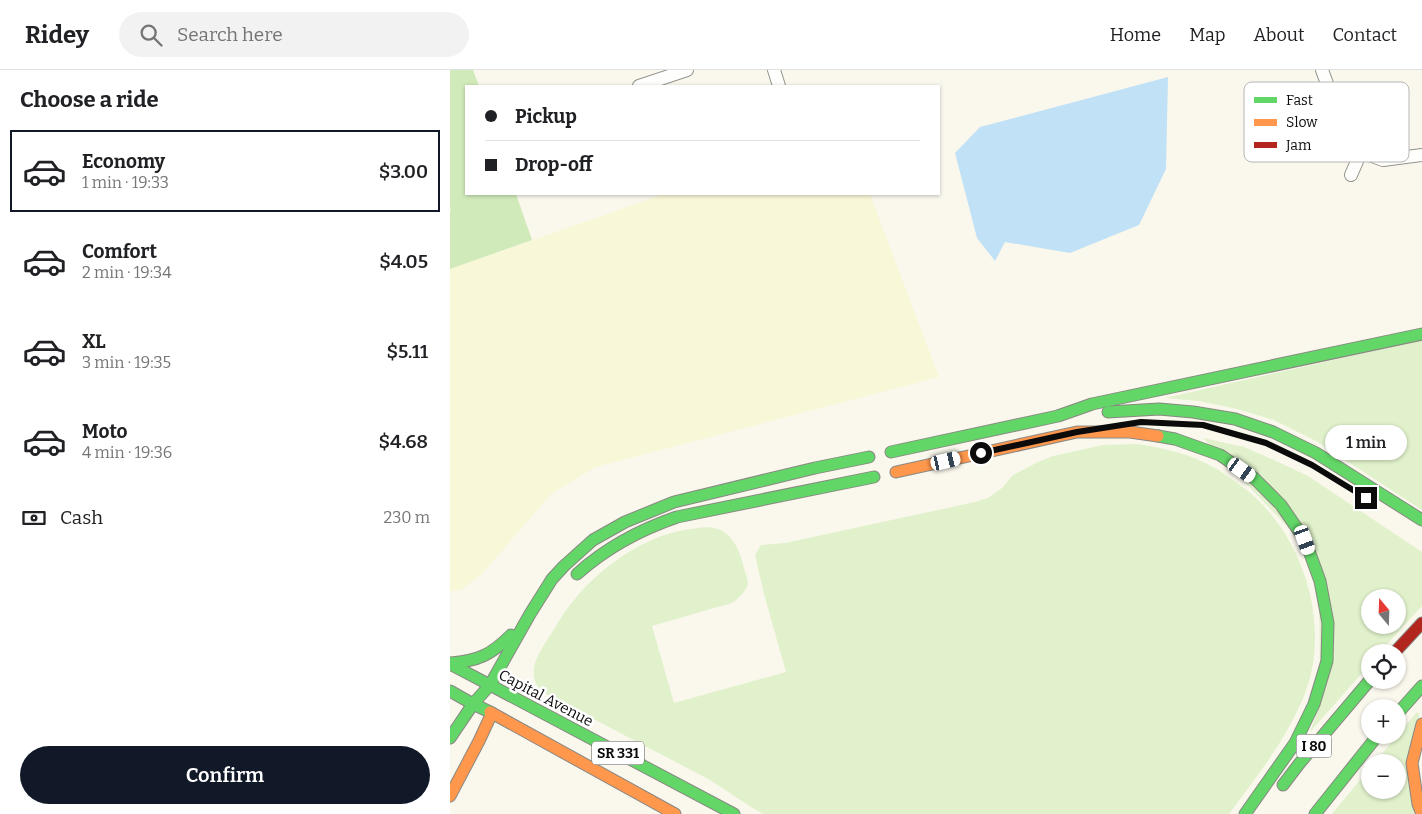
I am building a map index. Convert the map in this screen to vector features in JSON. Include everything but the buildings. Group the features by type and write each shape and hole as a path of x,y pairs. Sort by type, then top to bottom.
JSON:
{"main road":[{"path":"892,452 1058,416 1092,404 1422,334"},
{"path":"1058,416 1159,409 1235,419 1273,432 1316,453 1422,520"},
{"path":"896,472 1077,432 1141,422"},
{"path":"1077,432 1130,432 1175,439 1220,454 1254,478 1281,505 1305,540 1322,590 1328,623 1327,661 1314,704 1295,742 1244,814"},
{"path":"450,738 473,704 490,685 552,579 593,540 625,522 674,502 869,457"},
{"path":"570,583 588,564 616,544 655,524 677,517 874,477"},
{"path":"1344,484 1360,494"},
{"path":"450,664 484,658 499,648 530,614"},
{"path":"1402,644 1422,623"},
{"name":"Capital Avenue","path":"450,664 490,685 499,699 675,814"},
{"path":"1406,705 1422,686"},
{"name":"I 80","path":"1277,793 1362,689"},
{"name":"Capital Avenue","path":"450,691 473,704 499,699 734,814"},
{"path":"450,796 480,741 499,699"},
{"path":"1422,724 1412,763 1418,804 1422,814"},
{"path":"1315,814 1371,744"}],"street":[{"path":"642,85 687,70"},
{"path":"774,70 779,85"},
{"path":"1322,70 1326,82"},
{"path":"1409,157 1422,155"},
{"path":"1351,174 1361,162"}],"green space":[{"path":"450,70 473,70 479,85 465,85 465,195 516,195 532,240 450,269"},
{"path":"661,195 870,195 939,377 596,467 551,494 483,573 461,590 450,591 450,269"},
{"path":"1422,340 1422,510 1316,441 1274,420 1237,409 1199,401 1165,398"},
{"path":"1203,438 1244,447 1308,476 1422,552 1422,606 1406,624 1406,589 1361,589 1361,634 1396,634 1387,644 1361,644 1361,674 1310,732 1320,704 1319,560"},
{"path":"1138,444 1171,451 1207,464 1250,493 1276,521 1290,543 1302,567 1310,592 1315,645 1312,671 1304,696 1280,743 1229,814 763,814 710,780 542,692 537,685 534,670 538,655 571,604 609,565 652,540 668,534 696,528 711,527 721,530 736,545 748,582 747,588 743,593 730,604 652,626 674,703 786,672 755,555 761,545 785,543 975,502 988,498 1002,488 1013,475 1053,456 1103,445"},
{"path":"1417,712 1419,714 1414,814 1332,814 1361,779 1361,799 1406,799 1406,754 1382,754 1390,744 1406,744 1406,725"}],"water":[{"path":"1168,77 1166,169 1139,225 1070,253 1005,242 995,261 977,238 955,153 980,127"}],"traffic: fast":[{"path":"891,452 1058,416 1092,404 1422,334"},
{"path":"1108,412 1159,409 1193,412 1235,419 1273,432 1316,453 1422,520"},
{"path":"1158,436 1175,439 1220,455 1254,478 1281,505 1305,540 1320,581 1328,623 1327,661 1314,704 1295,743 1245,814"},
{"path":"490,712 473,704 490,685 552,579 593,540 625,522 674,502 869,457"},
{"path":"577,574 588,564 624,540 677,517 874,477"},
{"path":"450,663 469,661 484,656 497,648 511,635"},
{"path":"450,664 490,685"},
{"path":"490,685 734,814"},
{"path":"1406,704 1422,686"},
{"path":"1283,785 1362,689"},
{"path":"450,691 473,704"},
{"path":"450,738 473,704"},
{"path":"1315,814 1371,744"}],"traffic: slow":[{"path":"896,472 1077,432 1130,432 1158,436"},
{"path":"490,712 675,814"},
{"path":"450,796 492,713"},
{"path":"1422,724 1412,763 1418,804 1422,814"}],"traffic: jam":[{"path":"1402,644 1422,623"}],"route":[{"path":"981,453 1077,432 1141,422 1203,425 1266,443 1312,465 1366,498"}]}
